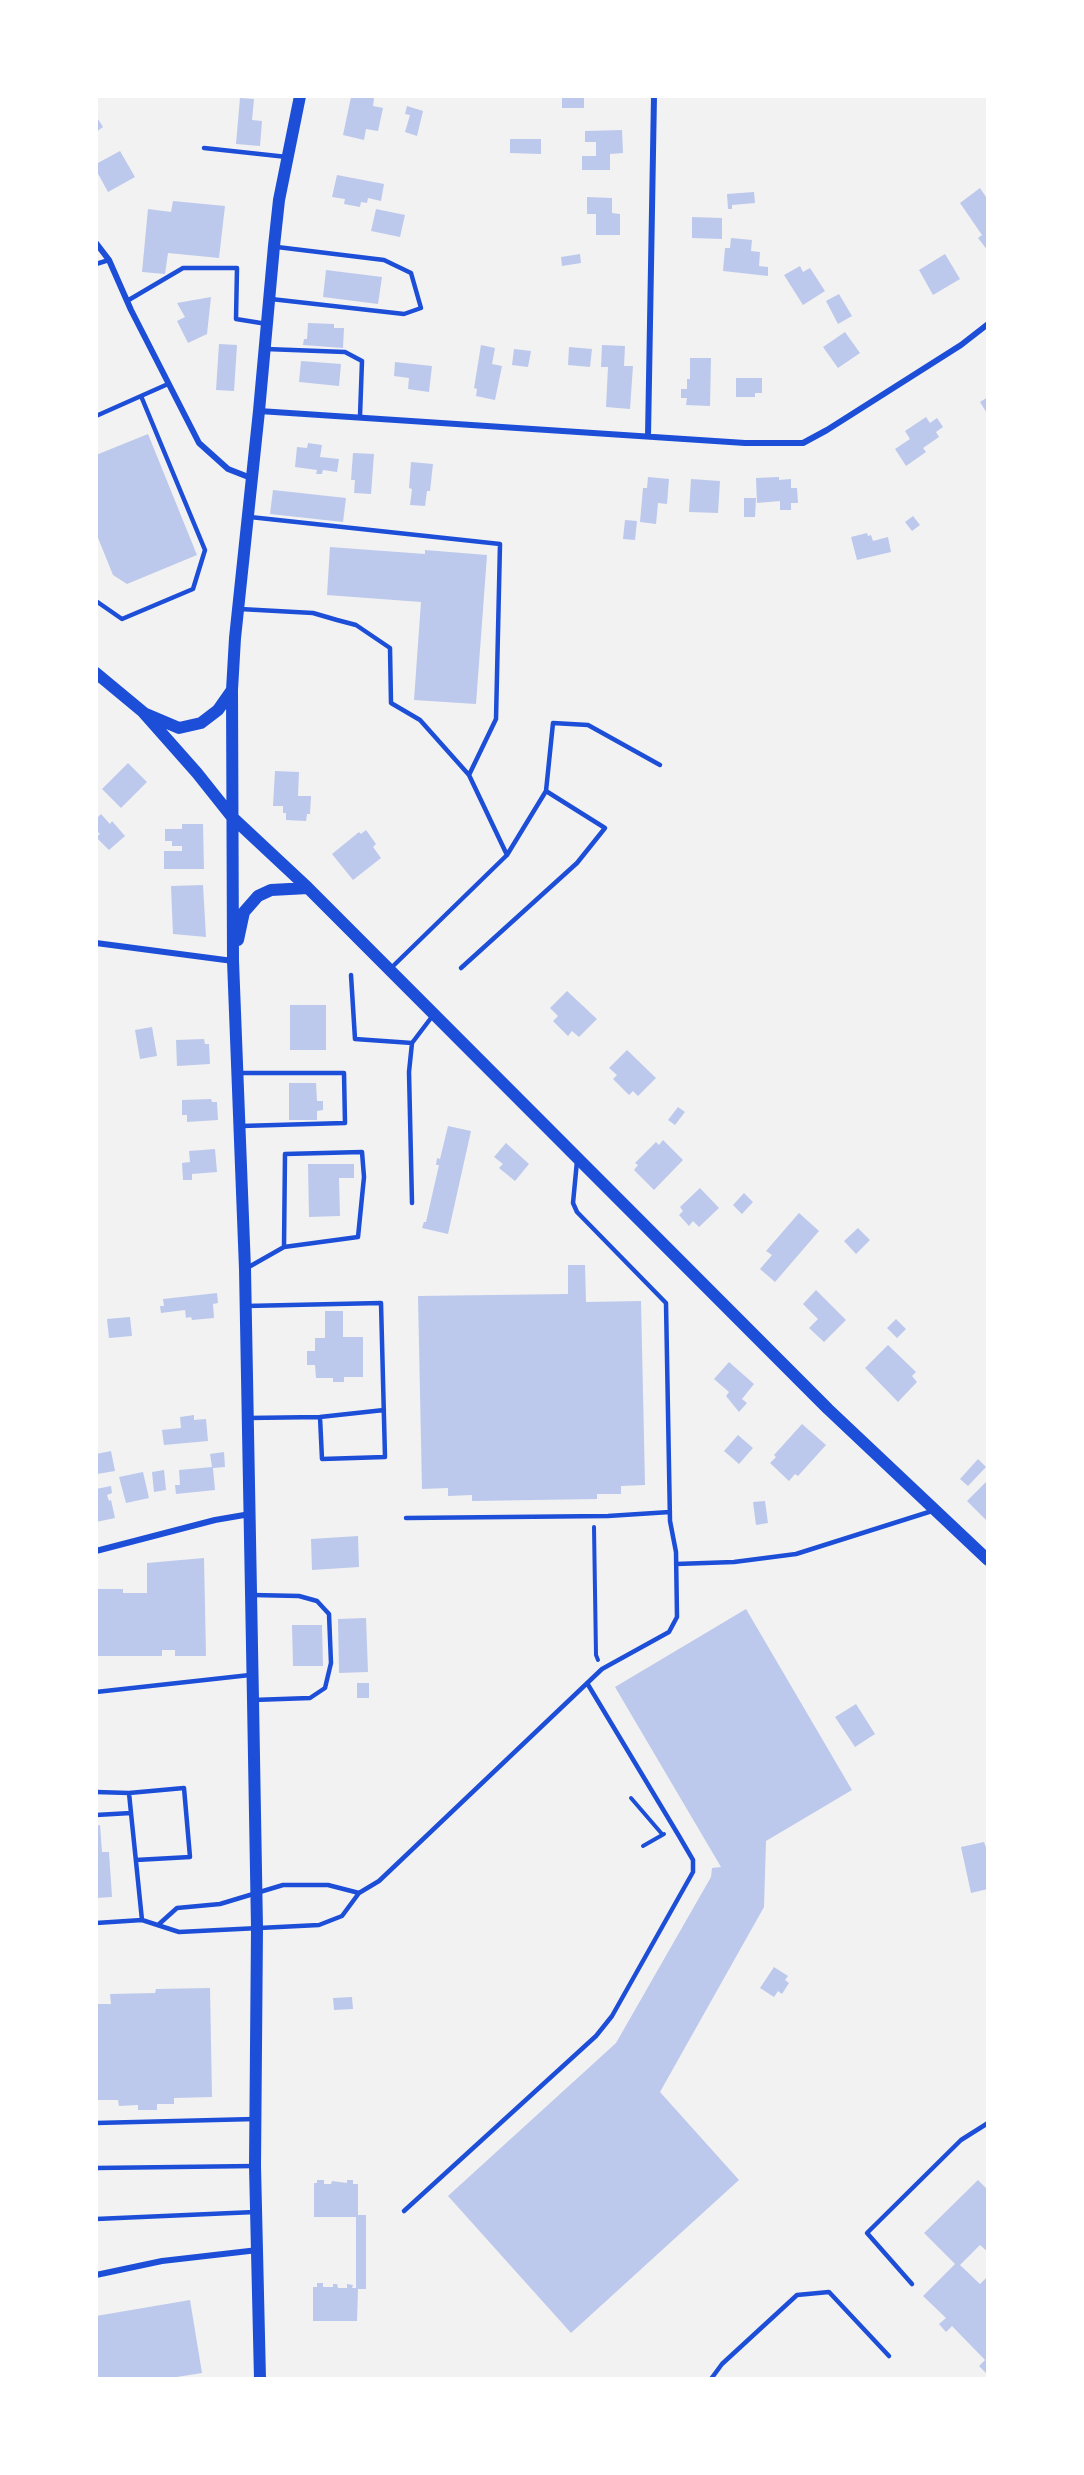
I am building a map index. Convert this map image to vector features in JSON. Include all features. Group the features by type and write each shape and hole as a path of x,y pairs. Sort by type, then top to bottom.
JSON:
{"main road":[{"path":"260,2379 255,2166 257,1928 254,1700 246,1306 233,962 232,690 274,246 287,157 300,96"},
{"path":"96,674 143,712 232,817 308,888 828,1409 988,1560"},
{"path":"143,712 179,728 201,723 218,710 232,690"},
{"path":"233,962 244,912 258,896 271,890 308,888"}],"street":[{"path":"648,436 654,96"},
{"path":"96,243 109,260 127,301 199,443 228,470 252,478"},
{"path":"259,411 745,443 803,443 952,351 988,324"},
{"path":"96,943 233,962"},
{"path":"96,1551 215,1520 250,1514"},
{"path":"96,2275 162,2260 258,2250"}],"lane":[{"path":"204,148 287,157"},
{"path":"269,299 404,314 421,308 411,273 384,260 274,246"},
{"path":"96,264 109,260"},
{"path":"127,301 183,268 237,268 236,319 267,324"},
{"path":"265,348 345,352 362,361 360,416"},
{"path":"96,416 168,384"},
{"path":"96,601 122,619 193,589 205,550 141,396"},
{"path":"247,517 500,544 496,718 469,775"},
{"path":"238,609 313,613 356,625 390,648 391,703 420,720 469,775 507,855"},
{"path":"389,970 507,855 546,791 553,723 588,725 660,765"},
{"path":"461,968 577,863 605,828 546,791"},
{"path":"351,975 355,1039 412,1043"},
{"path":"412,1203 409,1072 412,1043 434,1014"},
{"path":"237,1073 344,1073 345,1123 239,1126"},
{"path":"244,1269 284,1247 358,1237 364,1178 362,1152 285,1154 284,1247"},
{"path":"96,1923 142,1920 179,1932 319,1925 342,1916 359,1893 379,1881 602,1669 669,1632 677,1617 676,1564 670,1512 666,1303 576,1212 573,1203 577,1158"},
{"path":"246,1306 381,1303 385,1457 322,1459 320,1417"},
{"path":"248,1418 320,1417 384,1410"},
{"path":"676,1564 734,1562 796,1554 935,1510"},
{"path":"406,1518 670,1512"},
{"path":"251,1594 298,1596 317,1601 329,1614 330,1663 325,1688 310,1698 254,1700"},
{"path":"96,1692 253,1675"},
{"path":"404,2211 593,2039 612,2016 693,1872 693,1860 587,1683"},
{"path":"96,1792 129,1793 184,1788 190,1857 136,1860"},
{"path":"129,1793 142,1920"},
{"path":"96,1815 131,1812"},
{"path":"158,1925 177,1908 220,1904 256,1891 283,1885 328,1885 359,1893"},
{"path":"96,2123 255,2119"},
{"path":"912,2284 867,2233 961,2140 988,2123"},
{"path":"96,2168 255,2166"},
{"path":"96,2219 256,2212"},
{"path":"711,2379 722,2364 797,2295 829,2292 889,2356"}],"path":[{"path":"597,1515 594,1526 596,1655 602,1669"},
{"path":"631,1798 663,1834"},
{"path":"643,1846 675,1828"}],"building":[{"path":"356,96 374,98 373,106 383,108 378,131 366,129 364,140 343,135 351,97 356,98"},
{"path":"562,96 584,96 584,108 562,108"},
{"path":"240,98 254,99 252,120 262,121 260,146 236,144"},
{"path":"407,106 423,111 417,136 405,132 410,115 405,114"},
{"path":"96,116 103,127 96,132"},
{"path":"622,130 623,153 610,154 610,170 582,170 582,156 596,156 596,142 585,142 585,131"},
{"path":"510,139 541,139 541,154 510,153"},
{"path":"120,151 135,177 108,192 96,170 96,164"},
{"path":"337,175 384,184 381,201 368,198 367,203 361,202 360,207 344,204 345,199 332,197"},
{"path":"980,188 988,200 988,251 978,238 982,235 960,203"},
{"path":"754,192 755,203 732,205 732,209 728,209 727,194"},
{"path":"587,197 612,198 612,213 620,214 620,235 596,235 596,214 587,214"},
{"path":"173,201 225,206 219,258 168,253 165,274 142,272 148,209 171,212"},
{"path":"376,209 405,215 400,237 371,231"},
{"path":"692,217 722,218 722,239 692,238"},
{"path":"731,238 752,240 751,251 760,252 759,266 768,267 768,276 723,271 725,248 730,248"},
{"path":"580,254 581,263 562,266 561,257"},
{"path":"945,254 960,279 933,295 919,270"},
{"path":"800,266 803,272 810,268 825,291 803,305 784,275"},
{"path":"326,270 382,277 378,304 323,297"},
{"path":"839,294 852,316 838,324 826,301"},
{"path":"211,297 207,334 188,343 177,321 185,317 177,303"},
{"path":"308,323 334,324 334,328 344,328 343,348 303,345 304,339 307,339"},
{"path":"845,332 860,353 838,368 823,347"},
{"path":"219,344 237,345 234,391 216,390"},
{"path":"481,345 495,348 492,364 502,366 495,400 476,396 477,389 474,388"},
{"path":"602,345 625,346 624,366 633,366 630,409 606,407 608,367 601,367"},
{"path":"569,347 592,349 590,367 568,365"},
{"path":"514,349 531,351 528,367 512,365"},
{"path":"690,358 711,358 710,406 686,405 687,398 681,398 681,389 687,389 687,379 690,379"},
{"path":"301,361 341,364 339,386 299,382"},
{"path":"395,362 432,366 429,392 408,389 409,378 394,376"},
{"path":"736,378 762,378 762,393 755,393 755,397 736,397"},
{"path":"988,397 988,415 980,402"},
{"path":"926,417 930,423 937,418 943,427 936,432 939,437 923,448 926,452 906,466 895,449 910,439 905,431"},
{"path":"148,434 197,555 127,584 113,575 96,533 96,455"},
{"path":"308,443 322,445 320,457 339,459 337,472 323,470 322,474 316,474 317,470 295,467 297,447 307,448"},
{"path":"353,453 374,454 371,494 354,493 355,480 351,480"},
{"path":"411,462 433,464 430,491 427,491 425,506 410,505"},
{"path":"648,477 669,479 667,504 658,503 656,524 640,522 643,488 647,488"},
{"path":"779,477 779,480 791,479 791,488 797,488 798,503 791,503 791,510 780,510 780,501 757,503 756,478"},
{"path":"691,479 720,481 718,513 689,512"},
{"path":"273,490 346,498 343,522 270,514"},
{"path":"744,498 756,498 755,517 744,517"},
{"path":"913,516 920,525 912,531 905,522"},
{"path":"625,520 637,521 635,540 623,539"},
{"path":"867,533 868,536 871,535 873,541 888,537 891,552 857,560 851,537"},
{"path":"330,547 425,554 425,550 487,555 476,704 414,700 421,602 327,595"},
{"path":"128,763 147,782 121,808 102,789"},
{"path":"275,771 299,772 298,796 311,796 310,814 307,814 306,821 286,820 283,806 273,806"},
{"path":"101,814 110,824 112,821 125,836 109,850 96,837 100,834 96,830 96,819"},
{"path":"182,824 203,824 204,869 164,869 164,851 182,851 182,846 172,846 172,841 165,841 165,829 182,829"},
{"path":"366,830 376,844 373,847 381,858 353,880 332,854 359,832 361,834"},
{"path":"203,885 206,937 173,934 171,886"},
{"path":"567,991 597,1019 579,1037 572,1031 568,1036 553,1021 558,1016 550,1008"},
{"path":"290,1005 326,1005 326,1050 290,1050"},
{"path":"152,1027 157,1056 140,1059 135,1030"},
{"path":"204,1039 205,1044 209,1044 210,1064 177,1066 176,1040"},
{"path":"627,1050 656,1078 638,1096 633,1091 629,1095 613,1079 617,1075 609,1068"},
{"path":"289,1083 316,1083 317,1101 323,1101 323,1110 317,1111 317,1120 289,1120"},
{"path":"211,1099 212,1102 217,1102 218,1120 187,1122 187,1115 182,1115 182,1100"},
{"path":"678,1107 685,1112 675,1125 668,1120"},
{"path":"448,1126 471,1131 448,1234 422,1228 426,1222 439,1165 436,1165 437,1158 440,1159"},
{"path":"663,1140 683,1160 654,1190 634,1170 638,1165 635,1163 656,1142 659,1145"},
{"path":"506,1143 529,1164 515,1181 499,1168 503,1164 494,1157"},
{"path":"215,1149 217,1172 192,1174 192,1180 183,1180 182,1163 190,1162 189,1151"},
{"path":"308,1164 354,1164 354,1178 339,1178 340,1216 309,1217"},
{"path":"700,1188 719,1208 699,1227 693,1221 689,1226 679,1215 683,1211 680,1207"},
{"path":"744,1193 753,1202 742,1214 733,1205"},
{"path":"799,1213 819,1231 775,1282 760,1269 772,1255 766,1251"},
{"path":"858,1228 870,1240 856,1254 844,1241"},
{"path":"568,1265 585,1265 586,1302 641,1301 645,1485 621,1486 621,1494 597,1494 597,1499 472,1501 472,1495 448,1496 448,1488 422,1489 418,1296 568,1294"},
{"path":"816,1290 846,1320 824,1342 809,1328 818,1319 803,1304"},
{"path":"217,1293 218,1303 213,1304 214,1318 192,1320 191,1317 186,1318 185,1310 161,1313 160,1306 164,1306 163,1299"},
{"path":"325,1311 343,1311 343,1337 363,1337 363,1377 344,1377 344,1382 333,1382 333,1378 316,1378 315,1365 307,1365 307,1351 315,1351 315,1338 325,1338"},
{"path":"130,1317 132,1336 109,1338 107,1319"},
{"path":"896,1319 906,1329 897,1338 887,1328"},
{"path":"888,1345 916,1372 912,1376 917,1382 898,1402 865,1368"},
{"path":"729,1362 754,1384 742,1399 747,1403 739,1412 726,1396 729,1392 714,1379"},
{"path":"194,1415 194,1420 206,1419 208,1441 164,1445 162,1430 181,1428 180,1417"},
{"path":"802,1424 826,1445 798,1476 795,1474 789,1481 770,1463 776,1457 774,1455"},
{"path":"738,1435 753,1448 739,1464 724,1451"},
{"path":"111,1451 115,1471 97,1474 96,1454"},
{"path":"224,1452 225,1467 213,1468 215,1490 176,1494 175,1485 180,1485 179,1470 212,1467 210,1454"},
{"path":"978,1459 986,1467 968,1486 960,1479"},
{"path":"164,1470 166,1490 154,1492 152,1472"},
{"path":"143,1472 149,1498 126,1503 119,1477"},
{"path":"988,1480 988,1518 986,1520 967,1501"},
{"path":"111,1486 112,1493 107,1495 109,1501 111,1500 115,1518 96,1522 96,1489"},
{"path":"765,1501 768,1523 756,1525 753,1502"},
{"path":"358,1536 359,1567 312,1570 311,1539"},
{"path":"204,1558 206,1656 175,1656 175,1650 162,1650 162,1656 96,1656 96,1589 123,1589 123,1593 147,1593 147,1563"},
{"path":"746,1609 852,1790 766,1841 764,1907 660,2092 739,2180 571,2333 448,2196 616,2043 711,1877 712,1868 721,1867 615,1687"},
{"path":"366,1618 368,1672 339,1673 338,1619"},
{"path":"292,1625 322,1625 323,1666 293,1666"},
{"path":"357,1683 369,1683 369,1698 357,1698"},
{"path":"856,1704 875,1734 855,1747 835,1717"},
{"path":"100,1825 102,1852 109,1852 112,1897 96,1898 96,1826"},
{"path":"984,1842 988,1853 988,1889 971,1893 961,1847"},
{"path":"774,1967 788,1976 785,1980 789,1983 782,1994 778,1991 774,1997 760,1988"},
{"path":"210,1988 212,2097 174,2098 174,2104 157,2104 157,2110 138,2110 138,2105 119,2106 118,2100 96,2100 96,2004 111,2004 110,1994 155,1993 156,1989"},
{"path":"352,1997 353,2009 334,2010 333,1998"},
{"path":"317,2180 324,2180 324,2184 331,2184 332,2181 347,2183 347,2180 353,2180 353,2184 358,2184 358,2215 366,2215 366,2289 358,2289 357,2321 313,2321 313,2287 317,2287 317,2283 323,2283 323,2287 333,2287 333,2284 337,2284 338,2288 347,2288 347,2284 356,2288 356,2217 314,2217 314,2183 317,2183"},
{"path":"978,2180 988,2190 988,2252 980,2245 960,2265 980,2284 986,2278 988,2281 988,2371 986,2373 979,2366 985,2360 952,2326 946,2332 939,2324 946,2318 923,2296 955,2264 924,2233"},
{"path":"190,2300 202,2373 164,2379 96,2379 96,2316"}]}
